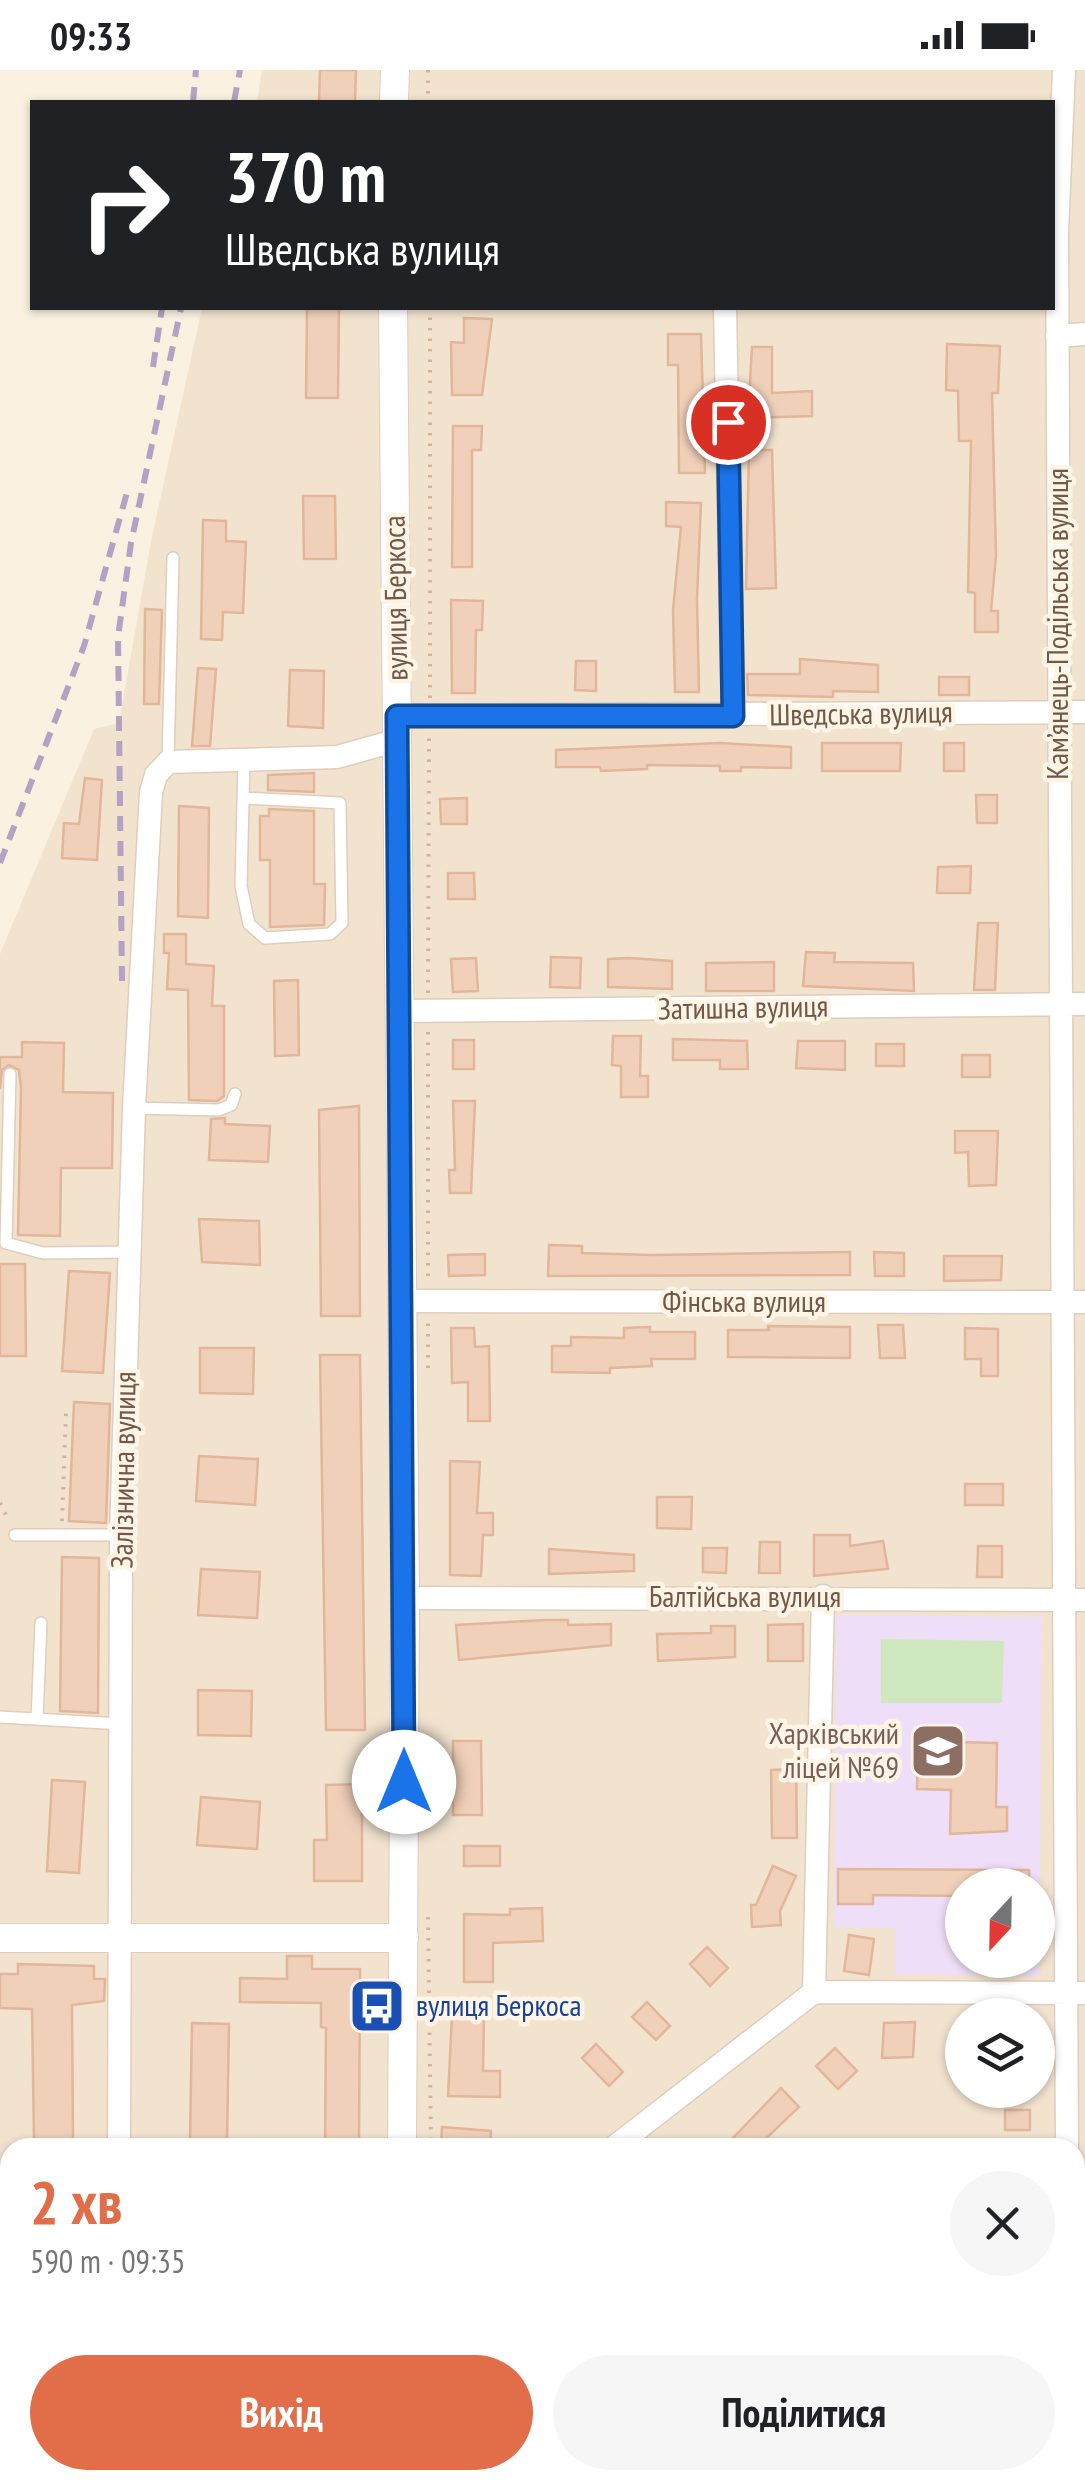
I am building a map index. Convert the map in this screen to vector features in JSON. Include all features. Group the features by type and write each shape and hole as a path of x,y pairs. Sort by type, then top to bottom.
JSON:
{"street":[{"path":"394,100 395,70"},
{"name":"Кам’янець-Подільська вулиця","path":"1064,70 1055,233 1061,1004 1074,1303 1076,1993 1068,2138"},
{"name":"вулиця Беркоса","path":"393,310 406,1598 402,2138"},
{"path":"725,310 733,716"},
{"path":"1057,336 1085,334"},
{"name":"Шведська вулиця","path":"168,762 337,758 429,716 1085,712"},
{"name":"Залізнична вулиця","path":"119,2138 121,1536 134,1108 152,792 156,775 168,762"},
{"name":"Затишна вулиця","path":"400,1012 1085,1004"},
{"name":"Фінська вулиця","path":"403,1301 1074,1303"},
{"path":"814,1992 823,1596"},
{"name":"Балтійська вулиця","path":"406,1598 823,1596 1074,1600"},
{"path":"0,1938 404,1938"},
{"path":"626,2138 814,1992 1076,1993"}],"lane":[{"path":"168,762 173,558"},
{"path":"243,798 340,803 342,923 330,934 264,938 248,924 241,886 243,798 244,758"},
{"path":"10,1074 6,1243 42,1253 130,1252"},
{"path":"134,1108 220,1110 232,1105 235,1094"},
{"path":"14,1535 121,1536"},
{"path":"37,1719 41,1623"},
{"path":"0,1717 122,1724"}],"path":[{"path":"428,70 428,100"},
{"path":"428,803 430,310"},
{"path":"62,1536 66,1413"},
{"path":"0,1504 14,1535"}],"shaded area":[{"path":"262,70 1085,70 1085,2138 0,2138 0,954 94,729 119,723 151,541 202,310 1055,310 1055,100 257,100"},
{"name":"Харківський ліцей №69","path":"836,1615 1042,1617 1040,1868 945,1868 945,1975 895,1974 895,1928 834,1927"}],"green space":[{"path":"881,1639 1004,1641 1002,1703 881,1703"}],"building":[{"path":"320,70 356,70 355,100 319,100"},
{"path":"307,310 339,310 338,398 306,398"},
{"path":"464,318 492,319 482,395 452,395 451,342 464,343"},
{"path":"668,334 701,334 705,473 679,473 678,365 668,365"},
{"path":"947,344 1000,346 998,393 992,393 996,556 991,611 998,611 998,632 975,632 975,593 968,592 971,441 959,441 958,391 946,390"},
{"path":"752,347 772,347 772,393 812,391 812,416 748,418"},
{"path":"453,426 482,426 481,450 472,450 472,567 452,567"},
{"path":"749,450 772,450 776,588 746,589"},
{"path":"303,496 335,496 336,559 304,559"},
{"path":"666,502 701,503 699,692 675,692 673,610 681,527 666,526"},
{"path":"203,520 226,521 226,541 246,542 243,613 223,612 222,640 201,639"},
{"path":"451,600 483,601 482,630 476,630 475,693 452,693"},
{"path":"145,609 162,610 159,704 144,704"},
{"path":"800,659 878,665 878,692 833,691 833,697 748,695 747,674 800,674"},
{"path":"576,661 596,661 596,691 575,690"},
{"path":"198,668 216,669 210,746 192,746"},
{"path":"290,670 324,671 323,728 288,726"},
{"path":"939,677 969,677 969,695 939,695"},
{"path":"720,743 791,747 791,768 741,767 741,771 720,771 720,766 647,765 647,769 601,771 600,767 556,767 556,750"},
{"path":"822,743 901,743 900,771 822,771"},
{"path":"944,743 964,743 964,771 944,771"},
{"path":"314,773 314,792 268,790 268,775"},
{"path":"85,778 102,780 97,860 62,858 64,823 79,824"},
{"path":"976,795 997,795 997,823 977,823"},
{"path":"467,798 467,824 441,824 440,799"},
{"path":"179,806 209,808 208,918 178,916"},
{"path":"269,809 314,811 314,884 325,884 324,925 270,927 270,860 260,860 260,816 269,816"},
{"path":"971,866 970,893 937,893 938,867"},
{"path":"448,873 474,873 475,899 448,899"},
{"path":"978,923 998,923 995,990 974,990"},
{"path":"164,934 186,934 186,964 214,966 212,1006 224,1006 224,1096 217,1101 189,1100 188,990 167,989 169,953 164,953"},
{"path":"806,952 835,953 834,962 913,963 914,991 803,986"},
{"path":"551,957 581,958 580,988 550,987"},
{"path":"476,958 478,991 453,992 451,959"},
{"path":"608,959 672,961 672,989 608,987"},
{"path":"774,962 774,991 706,991 706,963"},
{"path":"298,980 299,1055 275,1056 274,981"},
{"path":"613,1036 641,1036 640,1076 648,1076 648,1097 621,1097 621,1066 612,1065"},
{"path":"673,1039 747,1041 748,1069 720,1069 720,1060 673,1060"},
{"path":"453,1040 474,1040 474,1069 453,1069"},
{"path":"798,1041 845,1041 845,1070 796,1068"},
{"path":"22,1042 64,1043 63,1092 113,1093 112,1168 61,1168 60,1236 18,1235 21,1088 19,1070 9,1065 2,1070 0,1089 0,1057 22,1057"},
{"path":"876,1044 904,1044 904,1066 876,1066"},
{"path":"962,1055 990,1055 990,1077 962,1077"},
{"path":"453,1101 475,1101 471,1193 450,1193 449,1170 455,1170"},
{"path":"359,1106 360,1316 321,1316 319,1110"},
{"path":"225,1118 225,1124 270,1126 268,1162 209,1160 211,1119"},
{"path":"955,1131 998,1131 996,1185 969,1186 968,1152 955,1153"},
{"path":"199,1219 259,1221 260,1265 202,1262"},
{"path":"549,1245 582,1246 582,1253 652,1255 850,1252 850,1275 548,1276"},
{"path":"874,1252 904,1253 904,1276 875,1276"},
{"path":"485,1254 485,1275 449,1276 448,1255"},
{"path":"944,1256 1002,1256 1001,1280 944,1281"},
{"path":"0,1264 25,1264 26,1356 0,1356"},
{"path":"69,1271 110,1273 103,1373 62,1371"},
{"path":"878,1325 903,1325 905,1358 880,1358"},
{"path":"768,1326 850,1327 850,1358 728,1357 728,1330 769,1330"},
{"path":"650,1327 650,1332 695,1332 695,1359 651,1359 652,1366 610,1368 610,1373 552,1372 552,1346 571,1346 571,1337 624,1338 624,1328"},
{"path":"451,1328 474,1328 475,1347 489,1346 490,1421 468,1421 468,1382 452,1383"},
{"path":"965,1328 998,1329 998,1376 981,1376 981,1359 965,1359"},
{"path":"200,1348 254,1348 253,1394 200,1393"},
{"path":"320,1355 360,1355 365,1730 326,1730"},
{"path":"74,1402 110,1404 106,1523 69,1521"},
{"path":"199,1456 258,1459 255,1505 196,1501"},
{"path":"450,1461 480,1462 477,1513 493,1513 493,1535 483,1535 481,1576 450,1575"},
{"path":"965,1484 1003,1484 1003,1505 965,1505"},
{"path":"657,1497 692,1497 691,1529 657,1528"},
{"path":"814,1535 850,1535 850,1546 883,1541 888,1569 814,1576"},
{"path":"760,1542 780,1542 780,1573 759,1573"},
{"path":"978,1546 1002,1546 1002,1577 977,1577"},
{"path":"703,1548 727,1548 726,1573 703,1572"},
{"path":"549,1549 634,1555 634,1571 549,1574"},
{"path":"62,1557 99,1558 98,1713 60,1711"},
{"path":"201,1569 260,1572 257,1618 198,1615"},
{"path":"568,1620 568,1625 611,1624 611,1645 459,1660 456,1625"},
{"path":"803,1624 803,1661 768,1661 768,1625"},
{"path":"711,1626 735,1626 735,1657 658,1661 657,1634 711,1633"},
{"path":"198,1690 252,1691 251,1736 198,1735"},
{"path":"453,1741 481,1741 482,1815 453,1815"},
{"path":"918,1741 997,1743 996,1807 1007,1807 1007,1831 950,1834 951,1790 917,1789"},
{"path":"796,1769 797,1838 772,1838 771,1770"},
{"path":"52,1780 85,1782 79,1873 47,1871"},
{"path":"362,1784 362,1881 314,1881 314,1840 327,1840 326,1785"},
{"path":"201,1797 260,1802 257,1849 197,1845"},
{"path":"464,1846 500,1846 500,1866 464,1866"},
{"path":"773,1866 796,1876 780,1911 781,1925 752,1927 751,1905 756,1905"},
{"path":"838,1869 945,1870 945,1896 873,1895 873,1904 838,1904"},
{"path":"542,1908 543,1941 493,1943 493,1982 464,1982 464,1914 510,1915 510,1909"},
{"path":"849,1935 874,1939 869,1975 844,1971"},
{"path":"707,1947 728,1968 710,1986 690,1964"},
{"path":"287,1956 312,1956 312,1969 360,1969 359,2138 325,2138 326,2028 321,2027 321,2003 240,2002 240,1978 287,1979"},
{"path":"18,1964 94,1966 94,1979 105,1979 104,2001 72,2005 73,2138 34,2138 32,2009 0,2008 0,1974 18,1974"},
{"path":"647,2002 670,2026 656,2040 632,2017"},
{"path":"452,2015 484,2015 483,2071 500,2071 500,2097 448,2096"},
{"path":"915,2022 913,2057 882,2058 884,2023"},
{"path":"192,2023 229,2024 227,2138 190,2138"},
{"path":"596,2044 623,2072 609,2086 582,2058"},
{"path":"835,2048 857,2071 838,2089 816,2066"},
{"path":"781,2088 799,2107 766,2138 733,2138"},
{"path":"1005,2110 1030,2110 1030,2130 1005,2130"},
{"path":"442,2127 491,2131 491,2138 441,2138"}],"railway":[{"path":"193,100 196,70"},
{"path":"234,100 240,70"},
{"path":"153,367 162,310"},
{"path":"122,981 118,637 131,543 181,310"},
{"path":"0,863 84,646 128,489"}],"place":[{"name":"Харківський ліцей №69","path":"938,1751"},
{"name":"вулиця Беркоса","path":"377,2006"}],"route":[{"path":"404,1782 406,1598 397,716 733,716 728,422"}]}
